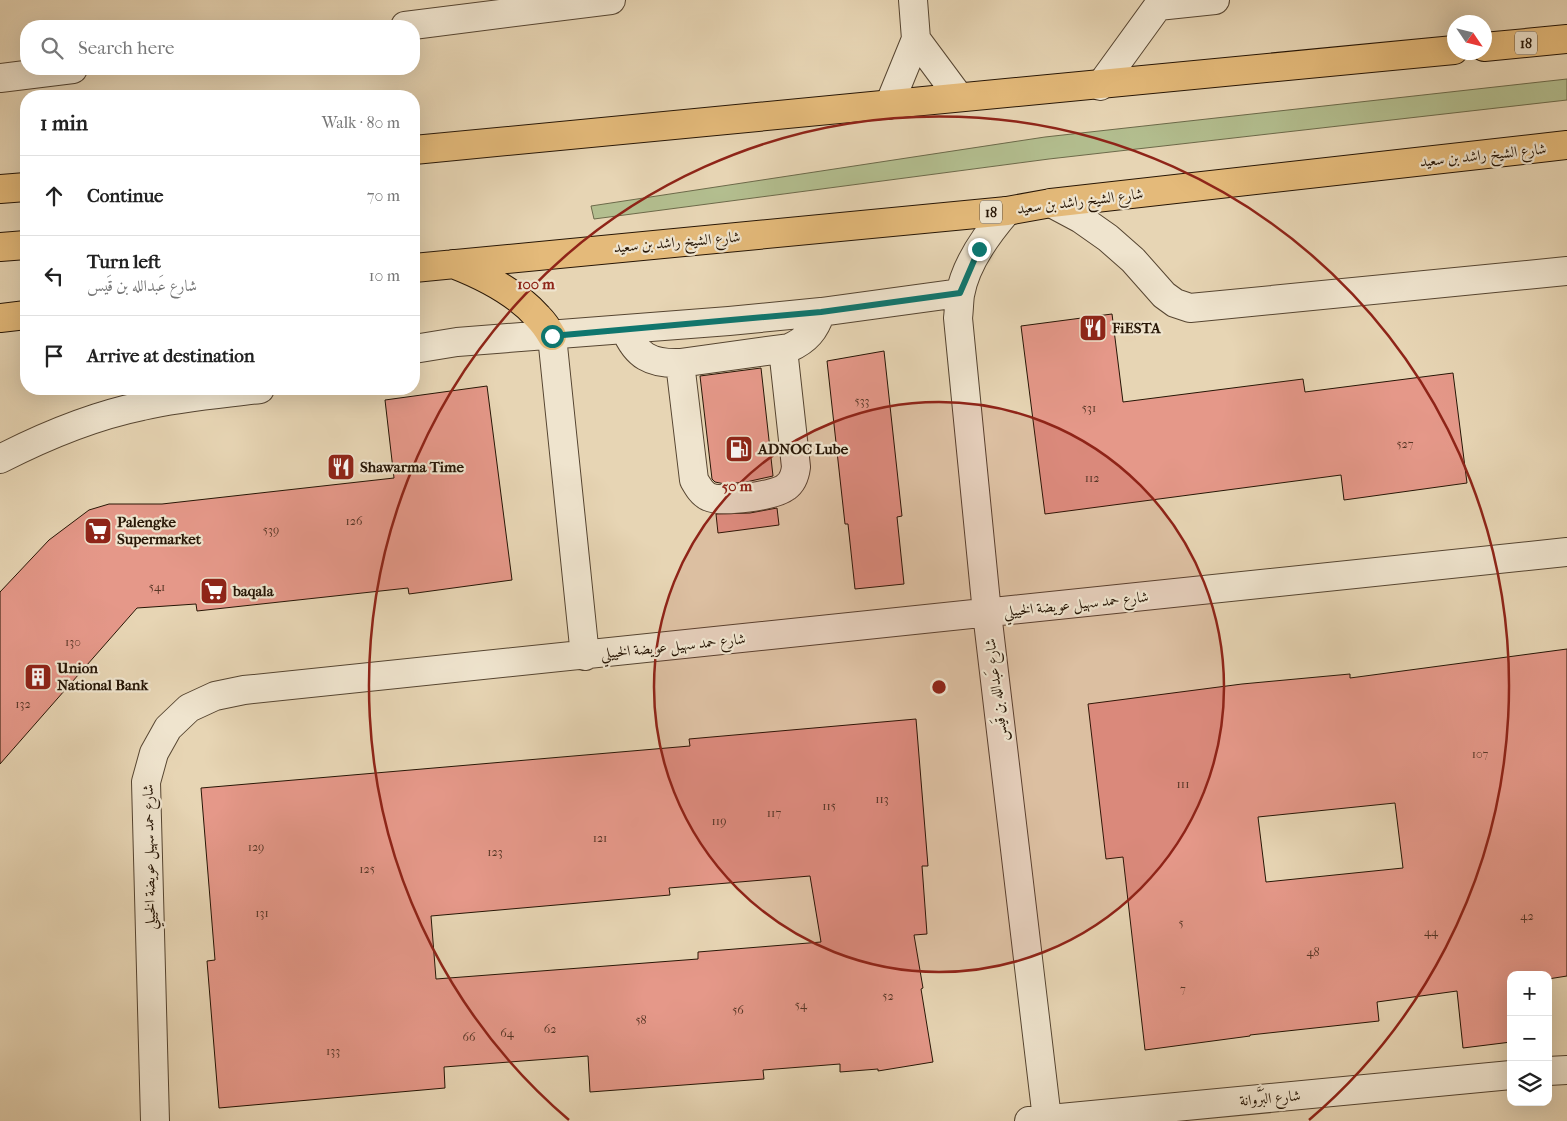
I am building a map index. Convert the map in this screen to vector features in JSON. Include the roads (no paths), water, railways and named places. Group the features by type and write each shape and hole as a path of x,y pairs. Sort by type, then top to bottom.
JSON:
{"main road":[{"name":"18","path":"1492,46 1567,39"},
{"path":"420,149 889,104 1100,86 1447,51"},
{"name":"شارع الشيخ راشد بن سعيد","path":"420,267 1007,211 1051,203 1567,145"},
{"path":"0,189 20,187"},
{"path":"0,248 20,246"},
{"path":"452,263 500,286 521,301 538,317 552,336"},
{"path":"0,318 20,316"}],"street":[{"path":"420,24 611,0"},
{"path":"889,104 916,39 912,0"},
{"path":"1100,86 1158,6 1215,0"},
{"path":"916,39 959,98"},
{"path":"0,78 24,75"},
{"path":"1051,203 1081,219 1108,238 1133,260 1164,295 1190,308 1206,308 1567,271"},
{"name":"شارع عَبدالله بن قَيس","path":"1007,211 979,249 960,293 958,318 1040,1120"},
{"path":"420,348 457,342 552,336 821,312 960,293"},
{"path":"625,329 630,342 652,360 680,363 789,348 800,343 810,335 817,324 821,312"},
{"name":"شارع حمد سهيل عويضة الخييلي","path":"552,336 584,656"},
{"path":"680,363 694,480 699,490 708,496 718,500 729,500 778,492 791,482 795,475 796,467 782,349"},
{"path":"0,459 62,430 141,406 208,395"},
{"name":"شارع حمد سهيل عويضة الخييلي","path":"155,1121 146,782 154,753 168,728 189,708 215,696 244,690 1567,552"},
{"path":"1552,1071 1567,1070"},
{"name":"شارع البَرَّوانة","path":"1040,1120 1507,1075"}],"place":[{"name":"FiESTA","path":"1093,328"},
{"name":"ADNOC Lube","path":"739,449"},
{"name":"Shawarma Time","path":"341,467"},
{"name":"Palengke Supermarket","path":"98,531"},
{"name":"baqala","path":"214,591"},
{"name":"Union National Bank","path":"38,677"}]}
